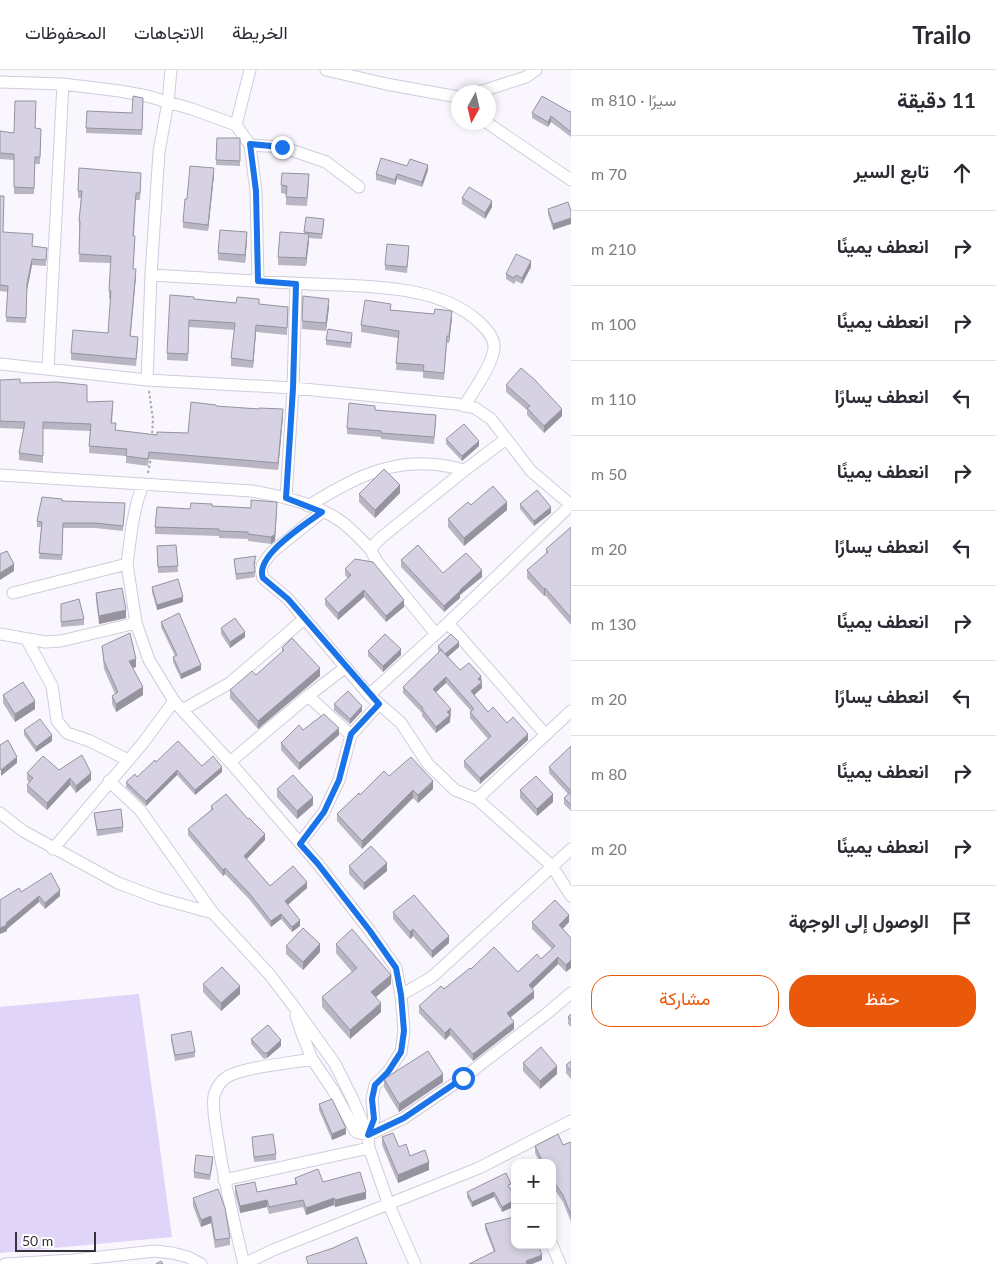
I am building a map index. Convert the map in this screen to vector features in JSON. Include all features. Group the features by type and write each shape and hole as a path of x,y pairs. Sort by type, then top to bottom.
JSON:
{"street":[{"path":"147,380 150,275 159,152 168,102 171,70"},
{"path":"236,125 250,70"},
{"path":"326,70 386,84 451,96"},
{"path":"496,87 526,77 536,70"},
{"path":"0,82 63,84 120,91 168,102 236,125 250,144 256,191 258,281"},
{"path":"48,369 63,84"},
{"path":"496,129 571,180"},
{"path":"250,144 282,147 326,162 359,187"},
{"path":"150,275 296,284 385,286 421,294 450,304 472,315 490,333 494,344 494,353 464,406"},
{"path":"286,498 293,388 296,284"},
{"path":"0,364 147,380 293,388 464,406 475,408 491,419 531,471 571,505 369,695"},
{"path":"370,549 382,537 506,439"},
{"path":"308,506 339,487 373,472 402,464 426,464 465,470"},
{"path":"0,475 252,491 286,498 308,506 338,519 354,532 370,549 378,563 436,634"},
{"path":"143,484 132,526 127,564 136,623 150,660 174,701 184,709 318,864 396,968 401,995 404,1031 401,1052 388,1072 375,1085 372,1099 374,1119 368,1135"},
{"path":"322,512 271,553 263,564 263,578 288,599 369,695 401,723 428,764 455,790 477,799 552,866 571,896"},
{"path":"13,593 127,564"},
{"path":"184,709 230,683 304,618"},
{"path":"448,622 545,734"},
{"path":"0,634 45,642 136,623"},
{"path":"27,640 52,686 57,721 67,733 90,741 128,760"},
{"path":"230,762 308,696 346,667"},
{"path":"308,696 351,734"},
{"path":"53,849 128,760 174,701"},
{"path":"300,844 324,812 339,780 351,734 379,704"},
{"path":"477,799 571,711"},
{"path":"109,781 140,810 213,913 270,974 335,1064 368,1135 369,1148 389,1204 415,1264"},
{"path":"0,813 23,832 118,883 158,898 213,913"},
{"path":"401,995 432,977 571,849"},
{"path":"295,1008 301,1032 312,1059 333,1090 356,1132 368,1135 404,1118 463,1078 571,993"},
{"path":"312,1059 244,1071 226,1077 218,1086 215,1094 214,1104 224,1180 244,1264 274,1250 479,1168 571,1121"},
{"path":"224,1180 369,1148"},
{"path":"511,1152 514,1159"},
{"path":"554,1249 560,1264"},
{"path":"5,1264 74,1262 155,1251 188,1257 201,1264"}],"path":[{"path":"147,380 153,419 152,444"},
{"path":"143,484 150,469 151,452"}],"shaded area":[{"path":"139,994 172,1237 0,1253 0,1007"}],"building":[{"path":"133,96 143,98 142,130 86,128 87,111 132,113"},
{"path":"542,96 571,111 571,132 551,116 548,122 532,113"},
{"path":"15,101 36,101 35,128 41,129 40,157 35,157 34,188 14,187 14,154 0,153 0,131 14,133"},
{"path":"217,138 240,138 240,161 216,160"},
{"path":"381,158 407,166 410,159 428,165 422,182 397,174 395,180 376,174"},
{"path":"190,166 214,168 208,225 183,222"},
{"path":"79,168 141,173 140,193 136,193 133,236 135,236 133,269 136,269 130,336 138,337 136,359 71,353 73,330 108,333 111,291 109,291 111,256 79,254 79,221 82,191 78,191"},
{"path":"282,173 309,174 307,198 286,197 287,186 281,185"},
{"path":"469,187 492,201 485,213 462,198"},
{"path":"0,196 4,196 3,232 33,234 32,246 47,248 46,260 32,259 27,284 26,318 6,317 8,286 0,285"},
{"path":"568,202 571,218 553,224 548,209"},
{"path":"306,217 324,219 322,234 304,232"},
{"path":"220,230 247,232 245,255 218,253"},
{"path":"280,232 309,234 306,258 278,257"},
{"path":"387,244 409,246 407,267 385,265"},
{"path":"516,254 531,261 522,278 516,275 514,278 506,274"},
{"path":"170,295 236,303 237,297 259,299 259,304 288,307 287,328 256,325 253,361 231,358 235,323 189,320 188,354 167,353"},
{"path":"303,296 329,299 326,323 302,321"},
{"path":"365,300 391,304 390,310 434,314 435,309 452,311 449,336 447,336 444,373 423,371 424,365 396,363 399,331 361,325"},
{"path":"328,329 352,333 351,343 326,340"},
{"path":"521,368 562,409 544,426 527,408 530,406 506,385"},
{"path":"20,379 20,383 57,382 87,385 87,402 113,401 111,423 116,423 115,430 157,435 157,432 188,433 191,402 216,406 283,409 278,463 149,452 148,459 126,456 127,449 89,446 91,424 43,422 43,456 19,453 25,422 0,421 0,380"},
{"path":"349,403 375,406 375,410 436,415 434,437 347,428"},
{"path":"464,424 479,441 462,456 446,439"},
{"path":"384,469 400,485 375,510 359,494"},
{"path":"493,486 507,502 464,538 448,519 468,502 471,505"},
{"path":"537,490 551,507 534,521 520,504"},
{"path":"42,497 62,499 62,501 125,503 123,526 95,523 63,523 62,555 39,553 42,522 37,521"},
{"path":"251,500 277,502 275,534 271,537 248,534 248,532 219,531 219,529 155,527 157,507 190,509 191,503 251,508"},
{"path":"571,527 571,618 527,570 548,552 546,549"},
{"path":"176,545 178,566 158,567 157,546"},
{"path":"418,545 443,573 466,553 482,570 444,606 401,560"},
{"path":"7,551 14,564 0,573 0,554"},
{"path":"256,556 254,563 255,572 236,574 234,559"},
{"path":"355,559 373,562 404,600 386,616 364,590 338,613 325,599 351,575 345,569"},
{"path":"178,579 183,597 157,605 152,587"},
{"path":"122,588 126,610 99,616 96,593"},
{"path":"79,599 84,619 61,622 61,604"},
{"path":"179,613 201,665 181,674 173,657 177,655 161,622"},
{"path":"235,618 245,632 230,642 221,628"},
{"path":"130,633 136,659 129,661 143,687 116,704 112,696 118,692 104,661 102,646"},
{"path":"385,634 401,649 383,666 368,651"},
{"path":"451,634 459,642 445,654 438,646"},
{"path":"292,638 320,668 258,721 230,690 252,671 256,675 284,650 282,648"},
{"path":"441,650 460,670 469,663 481,676 478,679 482,682 471,691 488,712 493,707 507,723 513,717 528,734 480,778 464,761 491,736 470,712 474,709 446,677 433,689 451,709 447,712 450,715 436,727 423,708 403,687"},
{"path":"23,682 35,701 15,714 3,695"},
{"path":"348,691 362,706 350,719 334,704"},
{"path":"324,714 339,728 299,763 281,743 299,725 303,730"},
{"path":"40,719 52,735 36,747 24,730"},
{"path":"8,740 17,757 1,770 0,745"},
{"path":"178,741 202,766 213,756 222,767 195,790 177,770 146,801 126,782 135,774 137,777"},
{"path":"571,746 571,791 549,767"},
{"path":"82,755 91,773 76,786 70,778 47,803 27,785 33,778 27,773 43,756 59,770"},
{"path":"411,757 433,781 418,795 413,790 362,841 337,814 359,793 360,795 384,771 389,776"},
{"path":"293,775 313,797 297,811 277,789"},
{"path":"536,776 553,794 537,809 520,790"},
{"path":"571,792 571,805 564,798"},
{"path":"226,794 248,819 265,834 244,856 270,886 293,866 307,882 285,901 300,920 292,927 281,914 271,921 249,893 225,868 223,870 188,829 213,809 211,806"},
{"path":"121,809 123,827 97,830 94,813"},
{"path":"371,846 387,863 364,883 349,866"},
{"path":"51,873 60,890 45,903 39,896 6,923 7,925 0,928 0,900 19,888 21,892"},
{"path":"414,895 449,936 432,951 413,929 410,932 393,912"},
{"path":"555,900 569,915 559,925 571,938 571,960 566,965 558,957 529,985 534,991 507,1013 514,1022 473,1054 450,1028 445,1033 419,1006 441,986 444,989 471,969 494,947 518,972 537,954 541,959 555,946 532,922"},
{"path":"303,928 320,944 303,962 286,946"},
{"path":"352,929 391,975 371,992 381,1003 350,1030 322,997 357,968 336,944"},
{"path":"222,967 240,986 221,1003 203,984"},
{"path":"268,1025 281,1040 267,1053 264,1053 251,1039"},
{"path":"191,1031 195,1052 175,1055 171,1035"},
{"path":"541,1047 557,1066 540,1081 523,1063"},
{"path":"428,1051 443,1074 399,1104 384,1079"},
{"path":"571,1061 571,1071 566,1065"},
{"path":"332,1099 346,1128 332,1134 319,1104"},
{"path":"393,1133 399,1147 406,1144 410,1156 425,1150 429,1162 398,1175 382,1137"},
{"path":"273,1134 276,1154 254,1157 252,1137"},
{"path":"558,1134 563,1145 571,1142 571,1215 563,1195 556,1185 556,1159 541,1159 535,1146"},
{"path":"196,1155 213,1157 210,1175 194,1172"},
{"path":"318,1169 323,1182 360,1172 366,1192 335,1200 334,1198 306,1208 303,1200 269,1207 267,1200 240,1206 235,1186 255,1182 257,1192 297,1184 295,1178"},
{"path":"506,1173 511,1184 508,1185 511,1190 511,1202 502,1207 494,1192 472,1202 467,1192"},
{"path":"218,1189 225,1208 230,1238 215,1240 211,1216 201,1220 193,1198"},
{"path":"511,1218 511,1249 540,1249 542,1255 526,1261 527,1264 469,1264 495,1251 485,1224"},
{"path":"357,1237 367,1264 308,1264 306,1257"}],"route":[{"path":"282,147 250,144 256,191 258,281 296,284 293,388 286,498 322,512 271,553 263,564 262,573 263,578 288,599 369,695 379,704 351,734 339,780 324,812 300,844 370,931 396,968 401,995 404,1031 401,1052 388,1072 375,1085 372,1099 374,1119 368,1135 404,1118 463,1078"}]}
